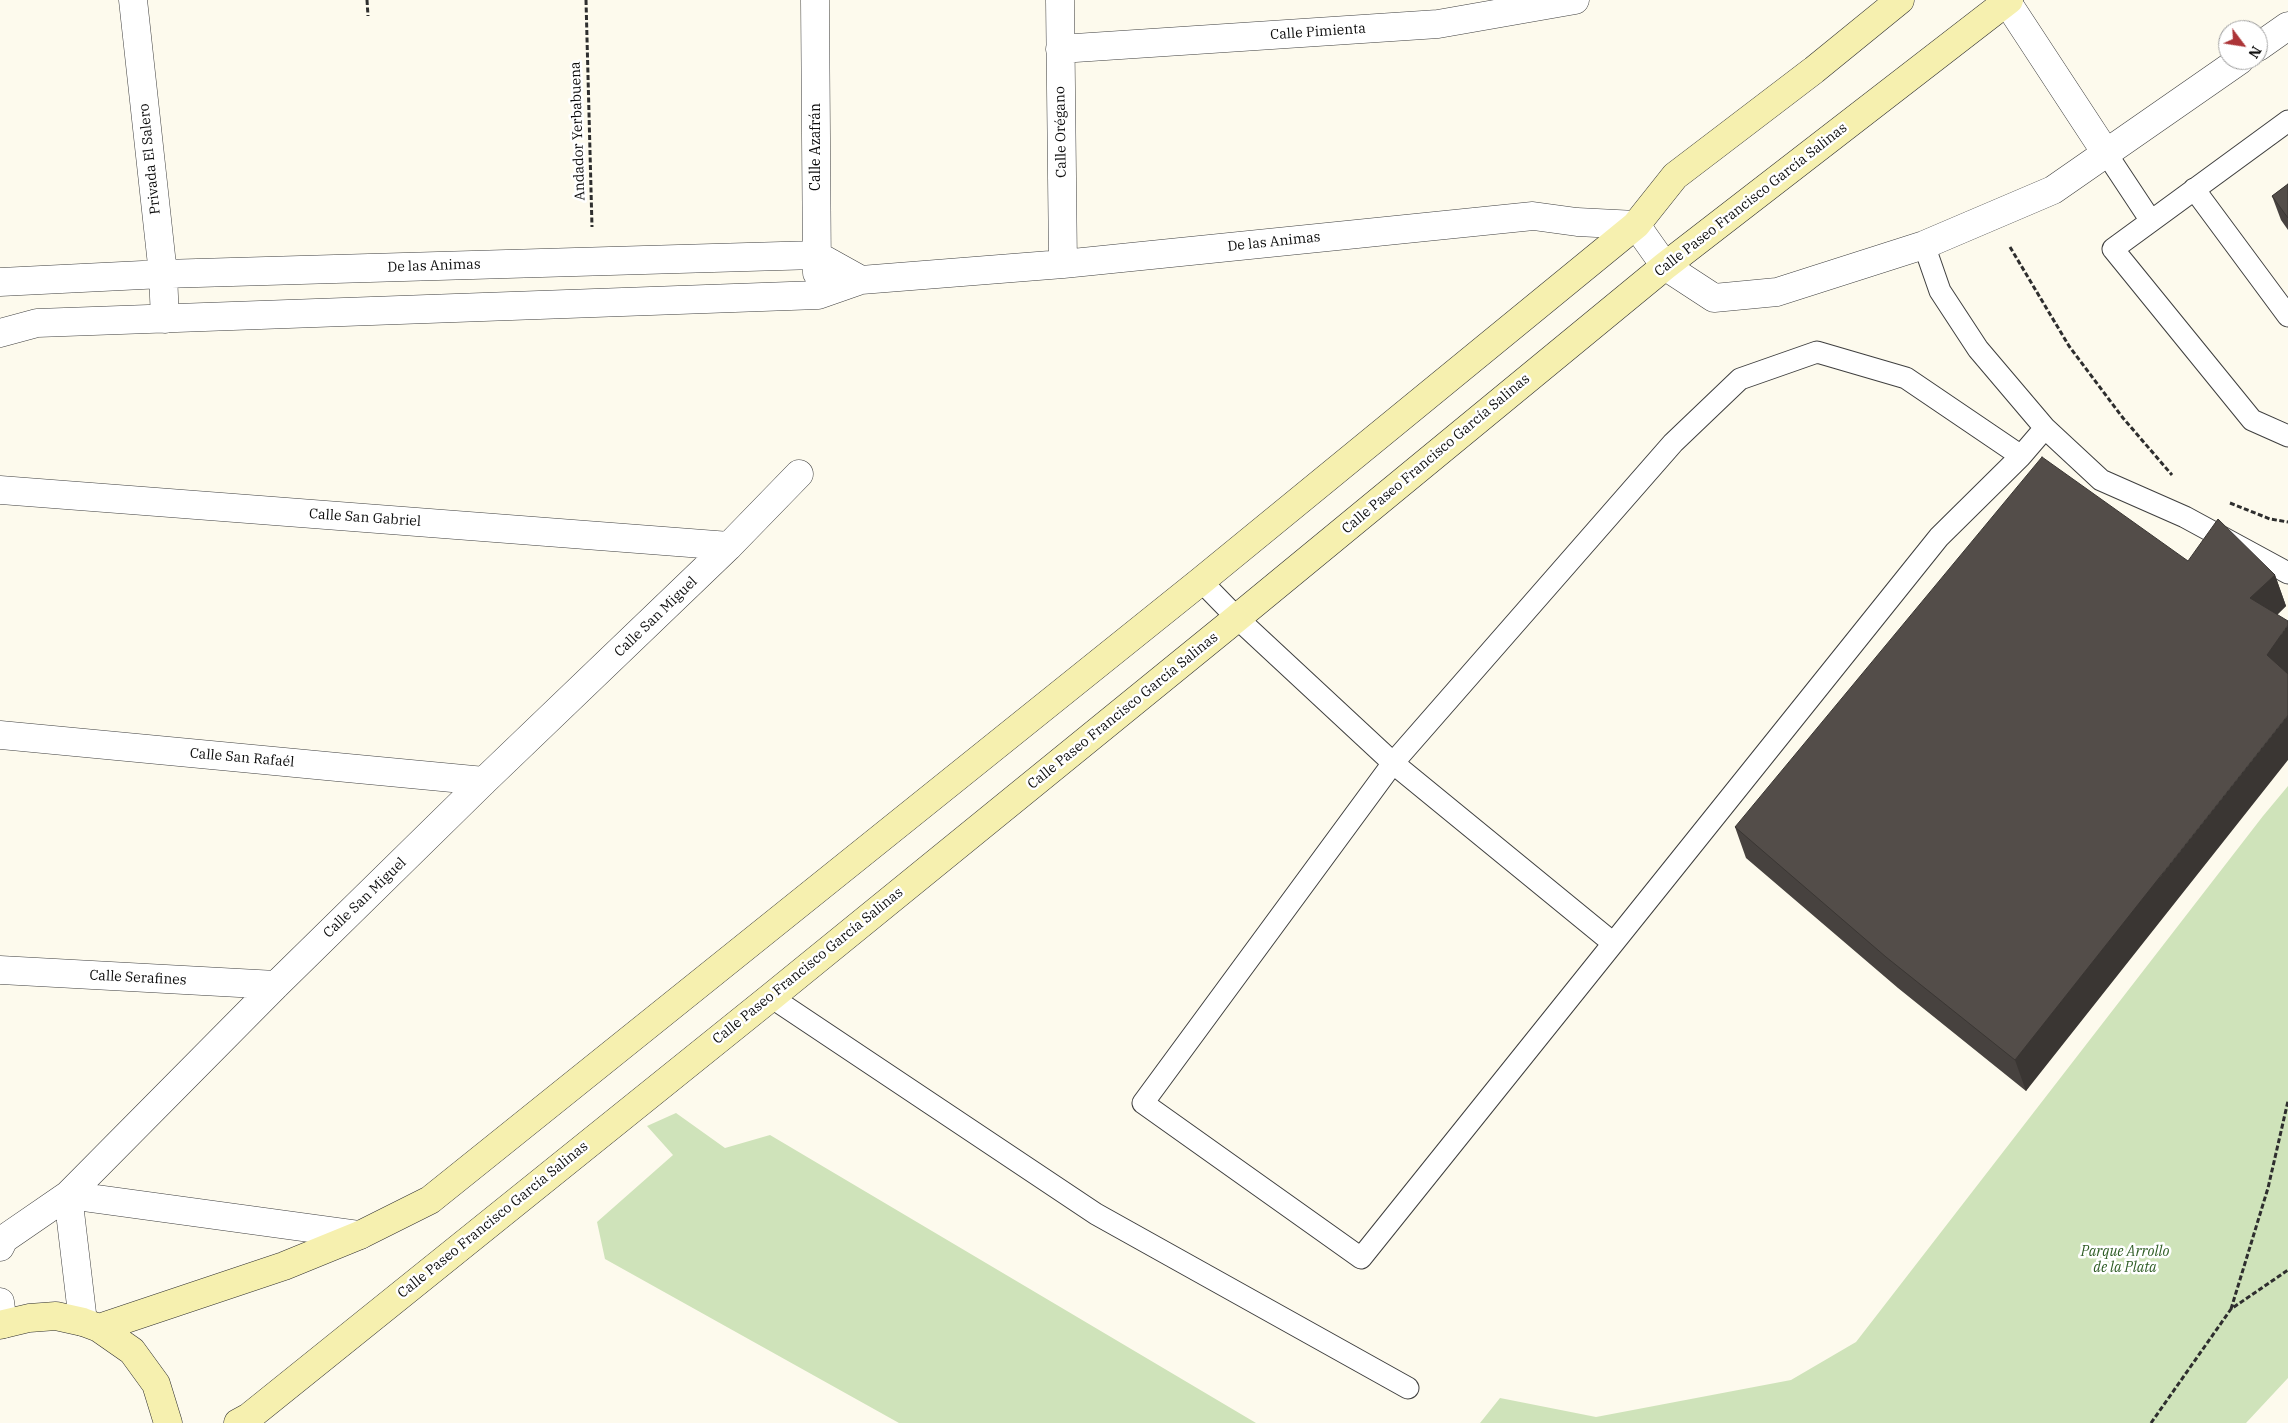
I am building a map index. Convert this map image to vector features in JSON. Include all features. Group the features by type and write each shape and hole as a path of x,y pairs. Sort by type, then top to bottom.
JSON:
{"main road":[{"path":"91,1325 284,1266 360,1235 430,1200 1201,581 1636,225 1675,176 1814,70 1900,0"},
{"name":"Calle Paseo Francisco García Salinas","path":"244,1421 771,997 1237,618 1665,266 2008,1"},
{"path":"1,1317 30,1318 56,1316 91,1325 132,1351 156,1384 168,1423"}],"street":[{"name":"Privada El Salero","path":"133,0 162,274 165,319"},
{"name":"Calle Azafrán","path":"815,0 816,256 818,294"},
{"name":"Calle Orégano","path":"1060,0 1062,264"},
{"name":"Calle Pimienta","path":"1060,49 1438,24 1575,0"},
{"path":"2008,1 2106,152"},
{"path":"2268,40 2288,26"},
{"path":"1636,225 1665,266 1714,298 1777,292 1924,245 2053,190 2225,70"},
{"name":"De las Animas","path":"0,333 36,323 818,294 862,280 1062,264 1533,216 1577,222 1636,225"},
{"name":"De las Animas","path":"0,282 162,274 816,256 862,280"},
{"name":"Calle San Miguel","path":"0,1248 4,1239 68,1195 276,985 484,781 729,546 799,474"},
{"name":"Calle San Gabriel","path":"0,490 729,546"},
{"name":"Calle San Rafaél","path":"0,736 484,781"},
{"name":"Calle Serafines","path":"0,970 276,985"},
{"path":"91,1325 68,1195 360,1235"}],"lane":[{"path":"2288,121 2113,249 2252,420 2288,436"},
{"path":"2106,152 2151,221"},
{"path":"2194,189 2288,316"},
{"path":"1924,245 1940,291 1973,340 2045,428 2101,480 2186,517 2288,573"},
{"path":"2021,456 1906,378 1817,352 1740,378 1673,443 1393,763 1143,1103 1361,1258 1939,537 2021,456 2045,428"},
{"path":"1201,581 1237,618 1393,763 1613,943"},
{"path":"771,997 1096,1214 1408,1388"}],"path":[{"path":"367,0 368,16"},
{"name":"Andador Yerbabuena","path":"586,0 593,262"},
{"path":"1992,216 2069,346 2123,418 2173,476"},
{"path":"2229,502 2270,519 2288,522"},
{"path":"2151,1423 2231,1309 2268,1188 2288,1102"},
{"path":"2231,1309 2288,1270"}],"green space":[{"name":"Parque Arrollo de la Plata","path":"2288,786 2288,1378 2246,1423 1480,1423 1500,1398 1596,1417 1791,1380 1856,1342"},
{"path":"676,1113 725,1148 770,1135 1256,1423 899,1423 605,1259 597,1222 673,1155 647,1126"}],"building":[{"path":"2288,184 2288,218 2272,196"},
{"path":"2042,457 2188,561 2218,519 2275,575 2250,598 2288,621 2288,625 2267,655 2288,674 2288,715 2015,1060 1886,957 1735,827"}]}
